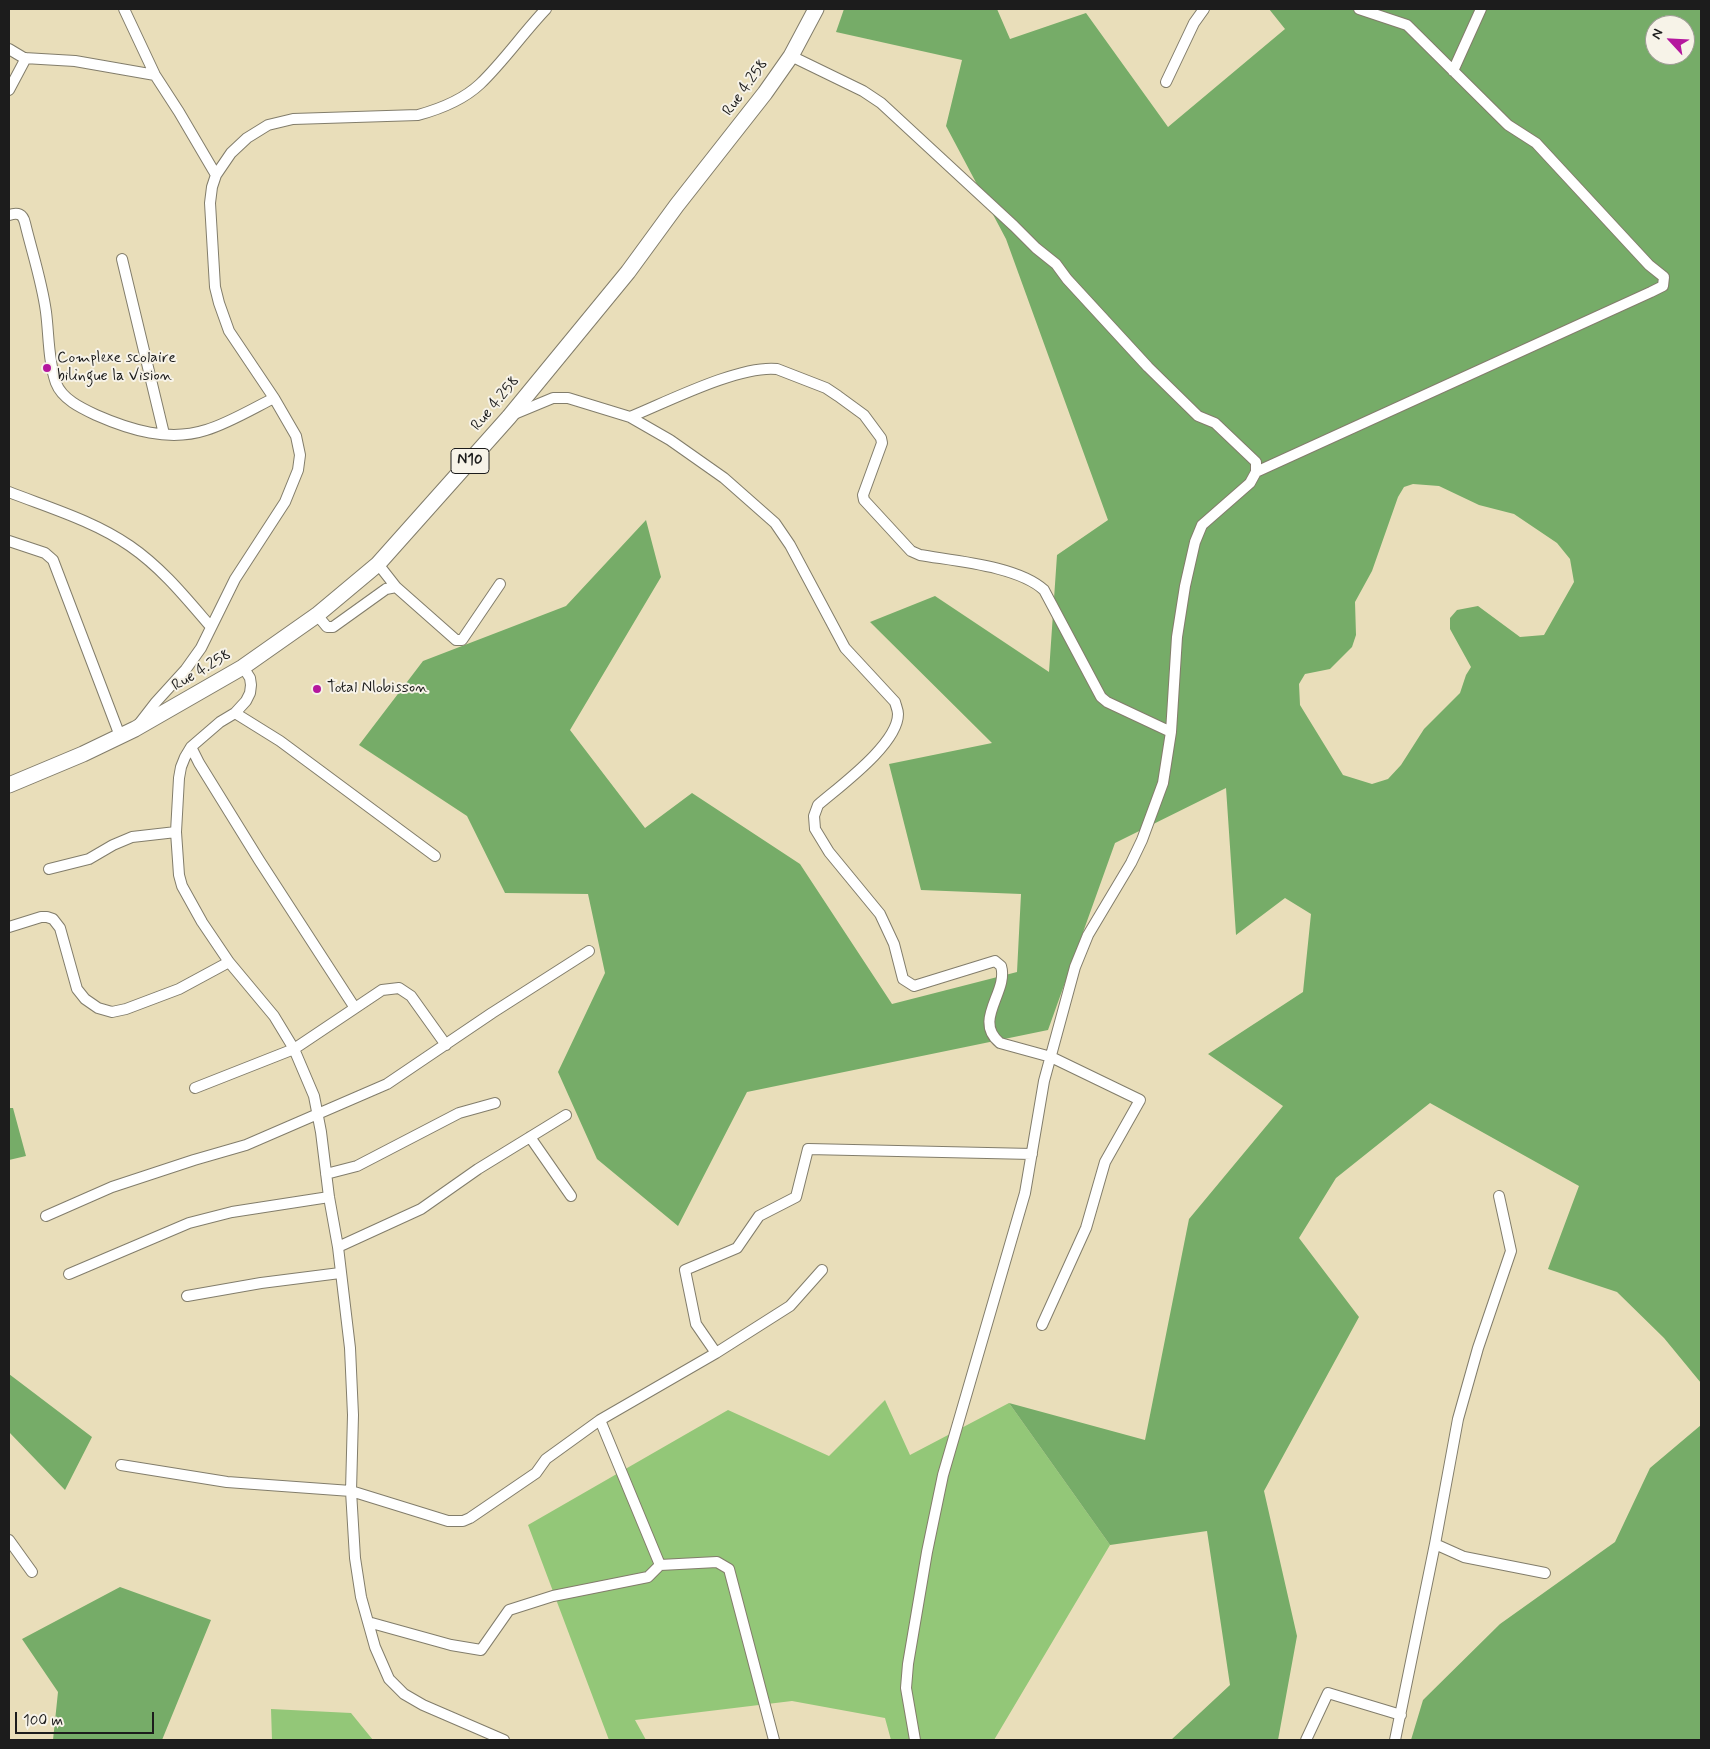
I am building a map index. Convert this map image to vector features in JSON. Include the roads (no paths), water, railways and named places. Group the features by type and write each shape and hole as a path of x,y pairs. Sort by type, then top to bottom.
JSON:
{"highway":[{"name":"Rue 4.258","path":"9,785 84,754 135,729 243,667 317,615 378,564 509,416 628,272 677,205 766,94 791,56 816,9"}],"street":[{"path":"127,9 155,75 180,112 216,175"},
{"path":"135,729 194,659 234,579 285,502 298,470 300,455 296,436 274,398 229,331 218,303 210,203 216,175 231,153 247,138 268,125 294,119 418,115 458,99 479,85 546,9"},
{"path":"1166,82 1194,23 1204,9"},
{"path":"1256,472 1651,292 1662,286 1664,277 1649,265 1536,143 1508,124 1407,24 1358,9"},
{"path":"1453,70 1481,9"},
{"path":"9,50 26,58 75,61 155,75"},
{"path":"791,56 863,91 881,103 1036,248 1056,264 1148,367 1198,416 1215,423 1256,462 1256,472 1250,483 1202,525 1195,542 1185,586 1178,636 1171,732 1163,783 1142,840 1131,863 1088,935 1075,967 1044,1080 1025,1193 956,1426 941,1484 908,1664 906,1688 915,1740"},
{"path":"9,90 26,58"},
{"path":"9,214 18,213 25,223 46,310 52,370 56,385 69,400 81,408 111,422 147,433 190,434 207,430 274,398"},
{"path":"122,259 164,434"},
{"path":"630,417 730,376 770,368 826,388 864,416 881,438 882,442 862,495 864,500 911,551 920,555 1014,574 1037,584 1044,590 1101,698 1171,732"},
{"path":"509,416 553,398 568,398 630,417 670,440 724,478 776,524 790,545 844,648 895,702 898,713 891,735 869,761 818,805 814,816 815,829 829,852 880,914 894,944 903,979 914,986 995,961 1001,966 1003,978 991,1016 989,1030 994,1038 1000,1043 1051,1057 1140,1100 1105,1162 1086,1228 1042,1325"},
{"path":"9,492 92,524 130,546 170,580 211,627"},
{"path":"9,541 45,553 53,560 120,736"},
{"path":"378,564 396,588 456,640 462,640 500,584"},
{"path":"317,615 327,627 333,627 386,588 396,588"},
{"path":"243,667 250,678 250,693 241,708 220,722 191,747 185,757 179,778 176,832 179,875 182,886 202,922 229,962 269,1009 294,1049 314,1096 338,1247 351,1367 353,1415 351,1491 355,1558 361,1597 375,1647 389,1679 404,1694 423,1706 494,1739 504,1740"},
{"path":"235,713 280,741 435,856"},
{"path":"191,747 259,860 355,1008"},
{"path":"49,869 89,859 113,845 132,837 176,832"},
{"path":"9,927 41,917 52,919 60,928 78,989 86,999 98,1008 112,1012 126,1009 178,989 229,962"},
{"path":"46,1216 112,1187 246,1145 387,1084 589,951"},
{"path":"195,1088 294,1049 382,990 399,988 411,996 446,1044"},
{"path":"326,1174 357,1166 459,1113 495,1103"},
{"path":"338,1247 421,1209 478,1169 566,1115"},
{"path":"530,1137 571,1196"},
{"path":"716,1353 696,1324 685,1270 737,1248 759,1216 796,1198 808,1149 1032,1154"},
{"path":"1395,1740 1436,1544 1458,1419 1478,1348 1510,1251 1499,1196"},
{"path":"69,1274 189,1223 232,1212 329,1197"},
{"path":"121,1465 226,1482 351,1491 448,1521 463,1521 536,1473 546,1459 600,1420 716,1353 790,1306 822,1270"},
{"path":"187,1296 261,1283 340,1273"},
{"path":"600,1420 660,1565"},
{"path":"9,1540 32,1572"},
{"path":"1436,1544 1464,1557 1545,1572"},
{"path":"368,1622 451,1645 481,1650 509,1610 553,1596 648,1577 660,1565 717,1562 729,1569 774,1740"},
{"path":"1306,1740 1328,1693 1401,1715"}],"place":[{"name":"Complexe scolaire bilingue la Vision","path":"47,368"},
{"name":"Total Nlobisson","path":"317,689"}]}
